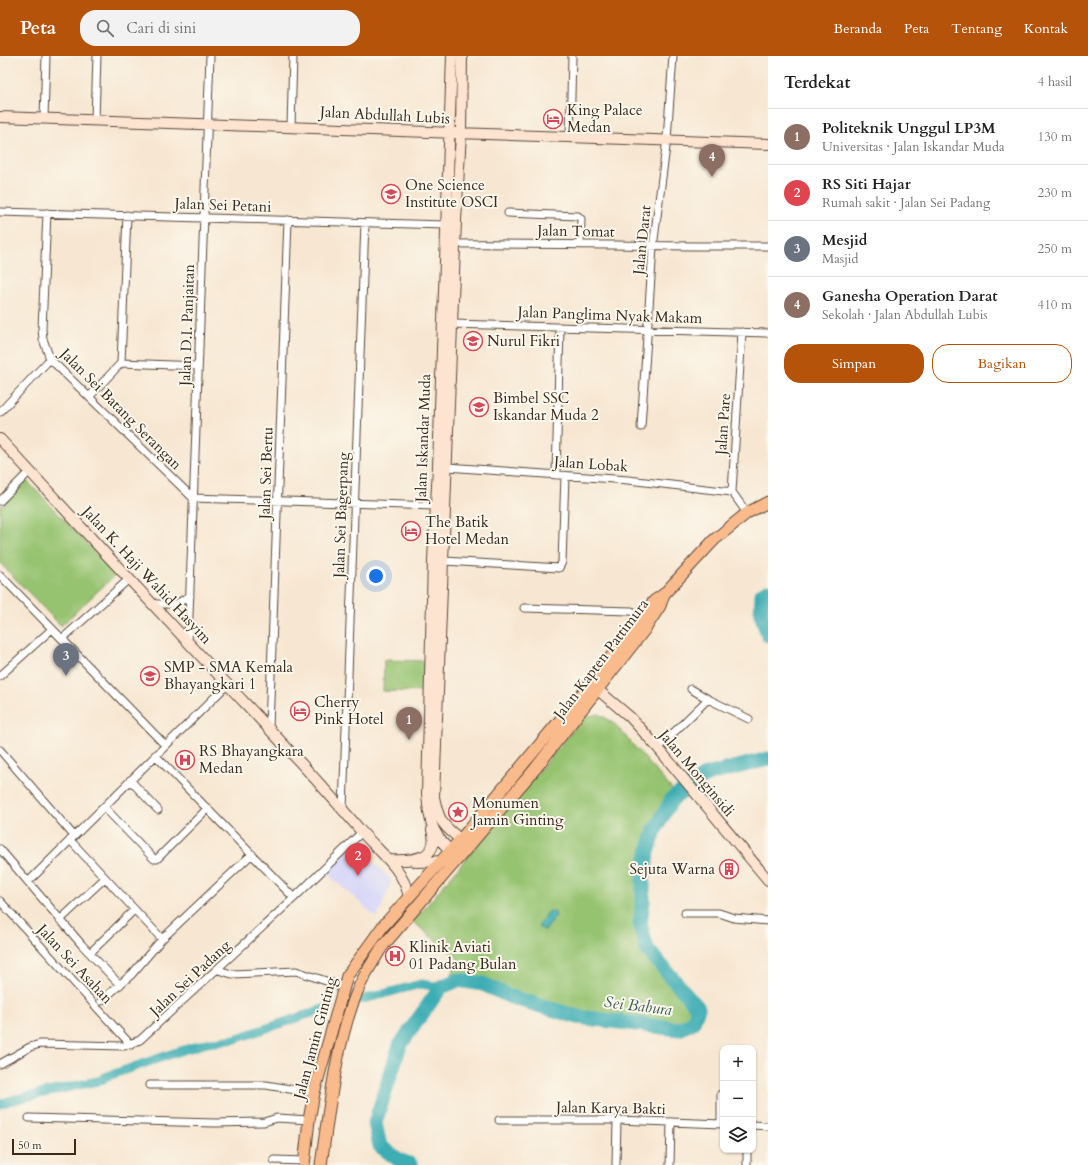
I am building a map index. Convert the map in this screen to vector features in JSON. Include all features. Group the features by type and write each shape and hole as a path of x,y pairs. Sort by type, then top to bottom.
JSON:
{"main road":[{"name":"Jalan Iskandar Muda","path":"452,56 445,225 447,467 434,797 438,817 446,828 464,843"},
{"name":"Jalan Iskandar Muda","path":"454,857 432,828 428,815 427,794 435,506 447,324 455,244 461,133 462,56"},
{"name":"Jalan Abdullah Lubis","path":"0,117 667,139 768,144"},
{"name":"Jalan K. Haji Wahid Hasyim","path":"0,439 129,579 269,727 343,808 362,832 390,860 404,882 408,897"},
{"name":"Jalan Kapten Pattimura","path":"464,843 654,601 664,594 714,540 747,513 768,502"},
{"path":"432,595 442,594"},
{"name":"Jalan Kapten Pattimura","path":"464,843 535,769 645,629 660,606 664,594"},
{"name":"Jalan Monginsidi","path":"598,690 630,717 658,748 768,880"},
{"path":"390,860 418,859 427,854 434,843 432,828"},
{"name":"Jalan Jamin Ginting","path":"321,1165 331,1096 344,1036 356,993 366,971 382,947 464,843"},
{"name":"Jalan Jamin Ginting","path":"305,1163 309,1120 314,1094 347,976 365,949 440,861 454,857"},
{"path":"390,860 414,862 440,861"},
{"path":"314,1094 331,1096"}],"street":[{"path":"44,118 46,56"},
{"path":"95,120 97,56"},
{"name":"Jalan D.I. Panjaitan","path":"188,641 210,56"},
{"path":"291,126 293,56"},
{"path":"570,137 572,56"},
{"name":"Jalan Darat","path":"641,427 647,328 654,247 667,139 673,56"},
{"name":"Jalan Sei Petani","path":"0,212 204,217 365,224 445,225"},
{"name":"Jalan Sei Batang Serangan","path":"47,213 42,329 43,340 50,359 193,498"},
{"path":"508,213 578,216 581,219 580,243"},
{"path":"90,397 121,363 127,215"},
{"name":"Jalan Sei Bertu","path":"269,727 279,502 288,220"},
{"name":"Jalan Sei Bagerpang","path":"343,808 365,224"},
{"name":"Jalan Tomat","path":"455,244 580,243 654,247 768,246"},
{"name":"Jalan Panglima Nyak Makam","path":"447,324 647,328 768,333"},
{"path":"556,475 560,327"},
{"name":"Jalan Pare","path":"732,492 742,332"},
{"path":"0,412 50,359"},
{"path":"121,363 198,366"},
{"name":"Jalan Lobak","path":"447,467 628,480 732,492"},
{"path":"0,501 30,471"},
{"path":"444,560 559,568 562,562 566,476"},
{"path":"732,492 747,513"},
{"path":"193,498 435,506"},
{"path":"0,575 52,629 63,638 165,745"},
{"path":"63,638 129,579"},
{"path":"154,604 176,604 190,596"},
{"path":"524,608 631,612 643,616"},
{"path":"0,676 52,629"},
{"path":"28,882 228,684"},
{"path":"692,689 708,699 749,719"},
{"path":"658,748 708,699"},
{"path":"0,750 104,878 162,939"},
{"path":"155,755 294,898"},
{"path":"130,780 158,810"},
{"path":"104,807 154,859 157,859 208,808"},
{"name":"Jalan Sei Padang","path":"131,1045 149,1034 362,832"},
{"path":"0,849 60,920 120,985"},
{"path":"101,1001 132,974 162,939 252,854"},
{"path":"60,920 104,878"},
{"name":"Jalan Sei Asahan","path":"0,901 131,1045"},
{"path":"90,953 134,910"},
{"path":"685,913 719,913 734,918 768,921"},
{"path":"218,970 232,974 296,971 344,988"},
{"path":"0,1064 30,1047 40,1044 131,1045"},
{"path":"150,1085 266,1085 314,1094"},
{"path":"29,1118 215,1124 264,1122 277,1118 309,1120"},
{"name":"Jalan Karya Bakti","path":"499,1120 617,1120 720,1124"},
{"path":"616,1165 617,1120"},
{"path":"670,1165 671,1122"},
{"path":"756,1125 768,1126"},
{"path":"747,1153 747,1165"},
{"path":"274,1160 305,1163"}],"shaded area":[{"path":"356,844 392,881 377,918 324,871"}],"green space":[{"path":"27,481 116,574 61,626 0,563 0,507"},
{"path":"384,660 428,661 427,692 383,691"},
{"path":"599,714 613,722 677,795 672,799 655,830 643,880 643,901 640,923 647,949 698,1008 679,1029 573,1015 458,980 449,980 458,958 413,922 584,717"}],"water":[{"path":"549,911 554,911 556,916 545,931 538,926"}],"waterway":[{"name":"Sei Babura","path":"768,591 762,594 761,614 768,635"},
{"name":"Sei Babura","path":"411,1165 399,1160 380,1146 375,1123 400,1045 441,987 458,980 483,984 511,997 578,1017 679,1029 693,1022 698,1008 647,949 640,923 643,901 643,880 648,852 655,830 672,799 706,775 768,759"},
{"path":"360,1000 421,984 441,987"},
{"path":"0,1104 102,1080 105,1077 177,1052 207,1043 235,1039 329,1007"}],"place":[{"name":"King Palace Medan","path":"553,119"},
{"name":"Ganesha Operation Darat","path":"712,177"},
{"name":"One Science Institute OSCI","path":"391,194"},
{"name":"Nurul Fikri","path":"473,341"},
{"name":"Bimbel SSC Iskandar Muda 2","path":"479,407"},
{"name":"The Batik Hotel Medan","path":"411,531"},
{"name":"Mesjid","path":"66,676"},
{"name":"SMP - SMA Kemala Bhayangkari 1","path":"150,676"},
{"name":"Cherry Pink Hotel","path":"300,711"},
{"name":"Politeknik Unggul LP3M","path":"409,740"},
{"name":"RS Bhayangkara Medan","path":"185,760"},
{"name":"Monumen Jamin Ginting","path":"458,812"},
{"name":"Sejuta Warna","path":"729,869"},
{"name":"RS Siti Hajar","path":"358,876"},
{"name":"Klinik Aviati 01 Padang Bulan","path":"395,956"}]}
